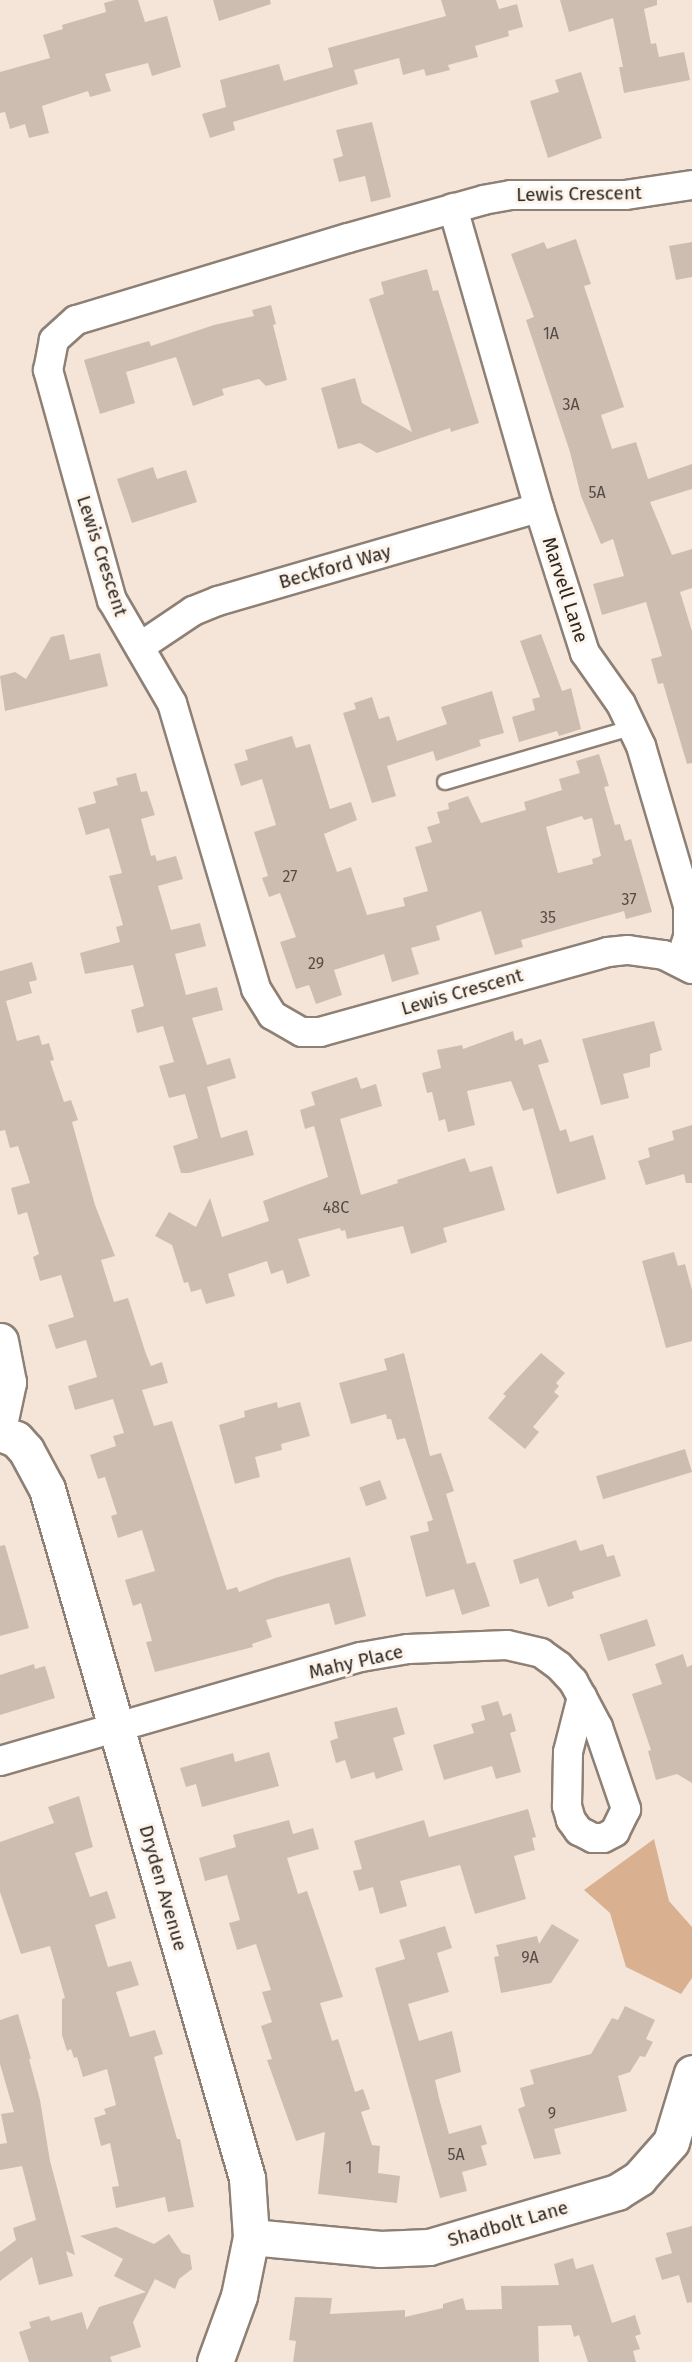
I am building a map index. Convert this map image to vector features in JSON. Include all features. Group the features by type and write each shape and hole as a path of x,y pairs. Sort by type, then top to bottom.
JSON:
{"street":[{"name":"Lewis Crescent","path":"686,965 650,953 608,952 336,1029 302,1032 285,1025 272,1015 256,989 172,703 141,646 119,617 112,600 50,385 49,352 64,327 95,312 453,208 511,195 625,195 692,185"},
{"name":"Marvell Lane","path":"453,208 539,508 585,653 634,727 688,906 686,965"},
{"name":"Beckford Way","path":"141,646 193,611 218,601 539,508"},
{"path":"0,1341 8,1382 0,1421"},
{"name":"Dryden Avenue","path":"0,1433 16,1439 26,1450 47,1489 247,2178 251,2237 239,2296 215,2362"},
{"name":"Mahy Place","path":"0,1761 361,1657 408,1650 495,1645 523,1647 541,1653 559,1666 582,1697"},
{"name":"Shadbolt Lane","path":"251,2237 380,2249 429,2246 617,2192 639,2178 671,2142 692,2073"}],"lane":[{"path":"445,782 634,727"}],"shaded area":[{"path":"654,1839 669,1901 692,1927 692,1978 681,1994 626,1967 610,1913 584,1890"}],"building":[{"path":"138,0 145,22 167,16 181,67 152,76 148,63 105,74 111,91 90,97 88,91 42,106 49,133 29,138 25,124 10,129 5,112 0,113 0,72 50,58 43,35 63,29 62,25 106,12 104,3"},
{"path":"213,0 270,0 271,4 219,21"},
{"path":"441,0 496,0 499,9 517,4 523,27 508,31 509,36 475,46 478,57 448,65 450,70 426,76 424,69 403,75 399,58 354,70 358,84 233,122 235,130 210,138 202,114 226,107 220,80 279,64 284,81 333,67 328,48 446,16"},
{"path":"560,0 657,0 657,5 644,9 651,44 656,43 659,57 684,52 690,80 624,93 619,67 623,67 613,18 569,32"},
{"path":"581,72 602,138 548,158 530,101 559,92 555,80"},
{"path":"372,122 391,197 371,202 365,176 339,182 333,159 343,156 336,130"},
{"path":"576,239 591,284 584,286 624,407 601,415 612,449 636,442 648,479 692,464 692,489 650,502 672,555 692,549 692,588 680,592 692,631 692,763 687,764 663,683 658,684 651,659 662,656 646,602 602,615 593,584 624,576 613,539 601,544 581,496 570,452 526,320 534,317 511,254 544,242 547,249"},
{"path":"692,242 692,277 676,280 669,246"},
{"path":"427,269 433,291 438,290 479,423 451,432 450,428 377,453 360,443 338,449 321,388 355,378 362,403 412,432 369,299 384,294 381,282"},
{"path":"271,305 276,324 273,325 287,380 266,386 259,379 222,389 224,395 193,406 176,357 126,372 135,403 100,414 84,360 149,341 151,346 214,325 254,316 252,310"},
{"path":"153,467 157,479 186,470 197,502 132,523 117,479"},
{"path":"64,634 70,660 100,653 108,686 5,711 0,676 15,672 26,679 51,637"},
{"path":"541,634 562,691 571,688 581,729 559,736 557,731 519,742 512,717 535,710 532,699 540,697 520,641"},
{"path":"492,691 504,733 479,740 481,746 436,761 433,751 387,766 396,796 372,803 343,713 356,709 354,703 372,697 379,719 389,716 397,741 447,724 441,707"},
{"path":"292,736 296,748 310,744 330,809 351,802 357,820 324,834 337,872 351,867 367,915 405,906 403,898 428,891 415,847 432,842 427,827 440,823 437,812 449,809 448,803 468,796 481,823 526,810 524,802 562,790 559,779 580,773 576,761 599,754 609,786 604,787 615,825 620,824 625,841 631,839 652,912 626,919 624,911 521,940 523,947 495,955 481,911 436,926 440,940 411,948 419,974 392,982 384,954 334,970 342,995 316,1004 309,985 296,989 280,942 296,937 280,893 269,897 262,878 268,876 254,832 276,825 262,779 241,786 234,764 248,760 245,750","holes":["582,816 584,820 592,818 601,856 592,859 593,864 558,873 546,827"]},
{"path":"136,773 141,792 147,791 155,815 141,819 151,856 155,855 157,861 176,856 183,879 158,886 171,930 200,923 206,946 175,954 186,995 217,987 223,1010 192,1018 207,1065 230,1058 236,1078 207,1087 221,1138 247,1130 254,1155 189,1173 181,1173 173,1146 198,1138 185,1094 169,1098 159,1066 174,1062 163,1026 137,1033 131,1010 144,1006 133,965 85,974 80,953 120,942 116,927 123,925 109,876 122,873 109,828 86,835 78,808 96,803 93,792 118,785 116,778"},
{"path":"32,962 37,980 29,982 32,993 6,1001 17,1041 39,1035 42,1045 49,1043 54,1060 50,1061 64,1102 71,1100 78,1120 72,1122 95,1205 115,1256 101,1260 114,1302 128,1298 151,1366 162,1362 168,1383 142,1390 154,1426 172,1421 227,1590 237,1587 239,1592 275,1578 350,1557 366,1616 335,1625 329,1603 266,1620 272,1637 252,1644 253,1647 155,1672 146,1642 152,1641 141,1603 133,1606 125,1580 155,1571 142,1530 118,1538 111,1516 117,1514 105,1477 98,1479 90,1455 116,1446 113,1436 124,1433 113,1399 75,1410 68,1386 97,1377 86,1340 56,1349 48,1325 74,1317 61,1275 40,1281 33,1257 39,1254 27,1212 18,1215 11,1188 30,1183 18,1146 10,1148 5,1130 0,1131 0,971"},
{"path":"654,1021 662,1050 650,1054 650,1067 623,1074 629,1098 601,1105 582,1039"},
{"path":"513,1031 515,1041 522,1038 524,1045 541,1039 549,1062 538,1065 560,1131 566,1129 570,1142 593,1135 606,1179 557,1194 533,1108 523,1111 511,1081 467,1091 475,1125 448,1132 445,1119 439,1121 432,1092 427,1093 422,1073 441,1068 437,1050 462,1045 463,1049"},
{"path":"357,1077 361,1089 376,1084 382,1106 340,1119 361,1195 465,1158 470,1172 492,1166 505,1210 443,1228 447,1242 411,1254 403,1226 347,1239 345,1230 341,1231 340,1228 298,1239 310,1276 287,1284 283,1270 271,1274 267,1261 228,1274 235,1296 206,1304 201,1289 191,1292 188,1282 184,1283 172,1245 155,1236 169,1212 196,1227 210,1198 222,1237 269,1221 263,1201 328,1177 314,1126 305,1129 300,1110 315,1105 311,1092"},
{"path":"692,1125 692,1183 686,1183 684,1174 646,1185 638,1161 650,1157 648,1148 674,1140 672,1131"},
{"path":"674,1252 678,1266 685,1264 692,1290 692,1341 666,1348 642,1261"},
{"path":"404,1353 430,1456 441,1453 454,1491 446,1494 467,1564 475,1562 490,1606 462,1615 454,1589 426,1597 410,1536 429,1531 427,1522 433,1520 405,1438 397,1440 391,1419 387,1419 386,1414 351,1424 339,1383 387,1370 384,1359"},
{"path":"541,1353 565,1373 556,1383 559,1386 554,1392 559,1396 533,1427 539,1432 525,1449 488,1418 506,1396 503,1394"},
{"path":"277,1402 278,1408 300,1402 310,1436 281,1444 282,1450 255,1457 260,1477 235,1484 219,1425 245,1417 244,1411"},
{"path":"685,1449 692,1472 603,1499 596,1476"},
{"path":"380,1480 387,1499 366,1506 359,1488"},
{"path":"576,1540 580,1551 603,1544 607,1557 614,1555 621,1576 572,1592 574,1598 548,1607 538,1578 520,1584 513,1560"},
{"path":"5,1545 29,1628 0,1636 0,1546"},
{"path":"647,1619 656,1646 608,1661 599,1634"},
{"path":"683,1654 687,1667 692,1665 692,1783 677,1774 656,1780 648,1751 651,1750 632,1694 662,1684 655,1664"},
{"path":"34,1664 35,1669 45,1666 55,1698 0,1715 0,1675"},
{"path":"498,1701 503,1716 511,1713 516,1731 510,1733 521,1772 496,1779 492,1766 444,1780 433,1745 474,1733 471,1724 485,1720 481,1706"},
{"path":"397,1707 405,1734 393,1738 403,1770 376,1779 374,1772 351,1779 345,1760 336,1763 330,1741 338,1738 334,1722"},
{"path":"269,1752 279,1786 202,1807 196,1784 186,1787 180,1768 233,1753 235,1762"},
{"path":"79,1796 93,1847 75,1853 90,1897 107,1891 116,1918 95,1925 108,1967 131,1961 139,1985 116,1992 130,2037 155,2030 163,2054 154,2057 177,2139 180,2139 194,2207 168,2212 165,2197 116,2208 112,2187 119,2186 110,2143 101,2146 94,2118 106,2114 104,2109 116,2105 107,2069 83,2077 77,2057 74,2058 71,2049 67,2051 62,2035 62,1999 65,1998 50,1946 21,1954 0,1892 0,1842 54,1823 48,1807"},
{"path":"528,1809 536,1837 532,1838 535,1850 514,1856 526,1899 475,1914 460,1865 400,1881 407,1906 380,1914 373,1887 359,1891 353,1871 362,1869 354,1841 424,1820 429,1837"},
{"path":"289,1820 293,1834 313,1828 319,1849 287,1858 298,1894 307,1891 343,1997 320,2003 332,2041 338,2039 355,2092 363,2089 370,2109 361,2112 372,2145 380,2146 378,2173 400,2176 397,2203 318,2194 325,2132 296,2141 267,2060 272,2059 261,2026 272,2022 262,1992 271,1990 256,1944 237,1950 229,1923 240,1920 227,1875 205,1881 199,1858 236,1847 233,1835"},
{"path":"552,1924 579,1940 551,1983 501,1993 494,1957 499,1956 496,1945 537,1936 539,1944"},
{"path":"445,1926 452,1948 437,1953 449,1992 408,2004 419,2041 452,2031 461,2072 435,2080 439,2098 449,2134 481,2125 487,2144 481,2146 487,2165 462,2172 467,2191 440,2198 375,1968 405,1959 399,1940"},
{"path":"625,2006 655,2020 646,2039 653,2042 645,2057 640,2056 630,2072 618,2076 627,2111 554,2129 561,2154 534,2159 518,2109 525,2106 520,2088 534,2084 530,2070 591,2054 612,2018 618,2020"},
{"path":"18,2014 40,2100 50,2161 75,2255 66,2251 73,2276 39,2285 32,2257 0,2281 0,2252 16,2240 13,2228 36,2220 22,2166 0,2170 0,2144 7,2143 1,2114 14,2112 0,2064 0,2020"},
{"path":"692,2226 692,2302 687,2303 679,2275 662,2280 655,2258 672,2253 666,2233"},
{"path":"116,2227 154,2244 169,2234 182,2253 190,2255 192,2269 179,2279 175,2289 155,2279 133,2322 141,2347 110,2357 112,2362 29,2362 19,2332 31,2328 29,2322 49,2316 51,2321 82,2312 87,2330 99,2307 146,2292 114,2276 123,2259 80,2236"},
{"path":"573,2258 576,2269 593,2264 612,2323 635,2315 641,2334 635,2336 640,2349 633,2351 636,2362 588,2362 579,2335 574,2337 571,2325 538,2326 539,2362 293,2362 296,2341 289,2340 295,2297 332,2298 330,2314 405,2310 405,2317 443,2308 443,2304 463,2298 466,2310 502,2309 501,2286 559,2285 554,2264"}]}
